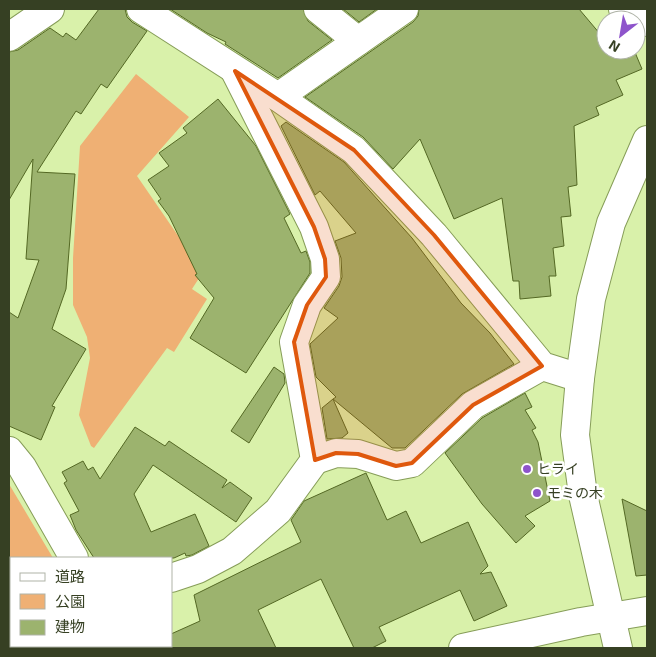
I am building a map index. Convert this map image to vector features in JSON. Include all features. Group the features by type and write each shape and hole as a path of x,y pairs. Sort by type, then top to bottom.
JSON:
{"street":[{"path":"9,37 50,9"},
{"path":"141,9 278,97 354,150 434,234 542,366 580,378"},
{"path":"318,9 358,41"},
{"path":"278,97 404,9"},
{"path":"623,9 647,22"},
{"path":"235,71 314,227 325,259 326,277 307,305 294,342 315,460"},
{"path":"618,648 613,618 583,495 575,435 580,378 591,299 611,223 647,140"},
{"path":"172,578 198,569 232,551 278,511 315,460 336,453 358,454 396,466 412,463 473,405 542,366"},
{"path":"9,451 22,467 73,557"},
{"path":"463,648 581,622 647,612"}],"highlighted area":[{"path":"235,71 354,150 434,235 542,366 473,405 412,463 396,466 358,454 336,453 315,460 294,342 307,305 326,277 325,259 314,227"}],"green space":[{"path":"136,74 189,117 137,176 203,272 192,289 207,299 174,352 167,348 94,448 91,446 79,415 90,358 87,337 73,305 73,258 80,146"},
{"path":"9,484 52,557 10,557 10,647 44,648 9,648"}],"building":[{"path":"99,9 125,9 127,17 132,22 147,31 107,88 101,84 81,114 76,111 37,172 75,174 66,289 52,329 86,349 52,406 55,407 41,440 9,426 9,312 18,318 39,260 26,259 33,159 9,200 9,52 18,50 50,28 63,37 66,33 76,40"},
{"path":"170,9 303,9 308,21 332,40 278,78 225,44 226,42 207,33"},
{"path":"343,9 377,9 359,22"},
{"path":"419,9 579,9 596,29 596,60 638,60 642,69 616,80 623,95 596,107 599,115 574,126 577,185 568,187 571,216 561,217 564,246 553,248 556,276 549,276 551,296 520,299 519,281 513,281 502,198 454,219 420,139 393,169 363,137 305,97 413,22 418,16"},
{"path":"218,99 256,146 290,214 284,218 301,253 306,251 310,262 310,273 246,373 190,338 214,298 195,275 197,274 169,216 158,201 161,199 148,180 169,166 159,153 187,133 183,128"},
{"path":"286,122 344,162 412,238 461,303 490,333 514,364 462,394 405,448 392,448 333,399 336,397 316,377 310,344 338,318 324,308 339,286 342,277 341,258 335,241 356,233 320,191 315,195 281,126"},
{"path":"274,367 284,374 285,383 249,443 231,431"},
{"path":"525,393 532,407 525,410 536,428 532,430 538,442 550,501 525,516 535,526 516,543 482,504 445,453 482,418"},
{"path":"333,399 348,433 342,438 327,439 322,408"},
{"path":"135,427 165,446 169,441 227,480 222,488 230,482 252,498 236,522 153,465 134,494 151,532 195,514 209,546 192,555 186,556 185,553 174,558 93,557 76,530 70,515 79,511 64,483 67,481 62,472 83,461 88,470 93,467 100,479"},
{"path":"366,473 387,520 406,511 421,543 468,522 488,566 480,574 491,572 507,606 474,621 460,590 379,627 386,641 372,648 354,648 321,579 258,610 276,648 141,648 172,647 172,634 200,621 194,595 301,542 291,520 304,501"},
{"path":"622,499 647,511 647,575 636,576"}],"place":[{"name":"ヒライ","path":"527,469"},
{"name":"モミの木","path":"537,493"}]}
